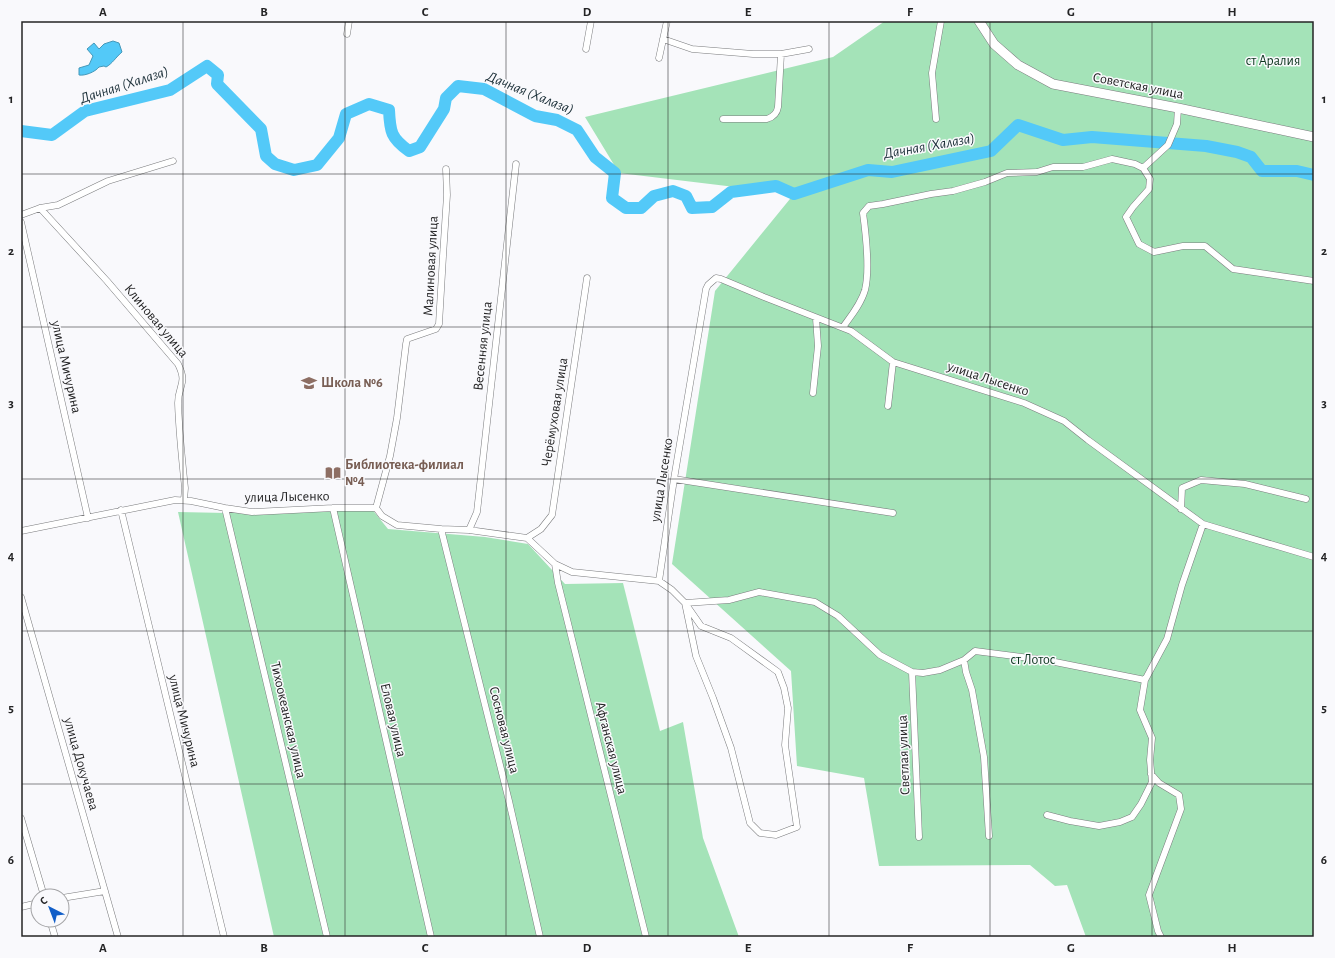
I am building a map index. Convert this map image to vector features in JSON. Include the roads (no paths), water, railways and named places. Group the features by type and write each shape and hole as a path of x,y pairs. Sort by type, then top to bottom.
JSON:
{"street":[{"path":"347,34 349,21"},
{"path":"586,49 591,21"},
{"path":"659,58 667,21"},
{"path":"936,119 932,73 941,21"},
{"name":"Советская улица","path":"979,21 994,44 1018,64 1053,84 1178,108 1314,137"},
{"path":"663,39 692,49 722,50 753,54 781,54 809,49"},
{"path":"723,119 767,120 777,112 781,54"},
{"path":"1143,168 1168,145 1177,124 1178,108"},
{"path":"842,327 861,300 865,290 867,269 863,214 869,206 953,191 985,182 1007,173 1038,172 1053,167 1083,167 1112,159 1135,164 1143,168 1150,179 1149,189 1126,217 1139,244 1154,252 1183,246 1206,246 1233,269 1314,281"},
{"path":"21,214 66,202 115,178 173,162"},
{"name":"Весенняя улица","path":"469,530 477,512 516,164"},
{"name":"Малиновая улица","path":"376,508 390,456 397,418 406,344 408,339 436,329 439,324 448,195 446,169"},
{"name":"Клиновая улица","path":"40,208 107,281 178,364 183,373 184,381 178,401 184,500"},
{"name":"улица Мичурина","path":"21,222 88,518"},
{"name":"Черёмуховая улица","path":"527,538 541,529 552,515 588,278"},
{"name":"улица Лысенко","path":"659,581 674,478 706,290 712,280 716,278 850,330 893,362 1024,402 1064,421 1203,524 1314,557"},
{"path":"813,393 818,346 816,318"},
{"path":"888,406 893,362"},
{"path":"674,478 893,513"},
{"path":"1181,509 1182,488 1201,480 1245,484 1306,499"},
{"name":"улица Лысенко","path":"21,531 175,500 184,500 252,512 333,508 376,508"},
{"name":"Тихоокеанская улица","path":"225,508 327,937"},
{"name":"Еловая улица","path":"333,508 431,937"},
{"path":"376,508 382,516 397,525 469,530 527,538 555,564 572,572 659,581 672,590 685,603 702,626 731,638 778,672 784,688 788,708 785,745 797,827 776,835 760,833 750,822 731,748 696,656 685,603"},
{"name":"улица Мичурина","path":"121,510 224,937"},
{"path":"1048,815 1070,821 1099,826 1120,822 1132,817 1141,804 1152,782 1150,760 1152,738 1140,710 1145,680 1167,639 1182,586 1203,524"},
{"name":"Сосновая улица","path":"441,529 509,801 540,937"},
{"name":"Афганская улица","path":"555,564 560,591 646,937"},
{"path":"685,603 728,600 759,592 815,602 838,616 880,655 912,672 923,673 940,670 964,660 975,651 1045,660 1145,680"},
{"name":"улица Докучаева","path":"21,597 118,937"},
{"path":"964,660 972,690 984,757 989,836"},
{"name":"Светлая улица","path":"912,672 919,837"},
{"path":"1151,774 1159,783 1179,795 1181,799 1181,809 1149,895 1158,931 1161,937"},
{"path":"21,818 42,888"},
{"path":"70,897 105,891"}],"water":[{"path":"113,41 119,43 122,52 112,62 106,67 99,67 90,73 79,75 79,68 89,65 93,56 87,49 94,43 99,49 104,44"}],"waterway":[{"name":"Дачная (Халаза)","path":"21,131 52,135 85,111 170,90 207,66 218,75 217,84 261,129 266,156 275,164 294,170 317,165 339,138 346,114 369,104 389,110 390,124 393,134 398,142 409,151 420,147 444,109 446,98 458,86 484,89 535,116 557,120 577,130 595,157 615,173 612,198 626,208 641,208 654,196 673,191 686,196 692,208 712,207 731,192 776,186 794,194 868,170 892,172 991,151 1018,125 1063,140 1092,137 1206,146 1237,152 1251,157 1262,171 1297,171 1314,175"}],"place":[{"name":"Школа №6","path":"309,383"},
{"name":"Библиотека-филиал №4","path":"333,473"}],"park label":[{"name":"ст Аралия","path":"1273,61"},
{"name":"ст Лотос","path":"1033,660"}]}
